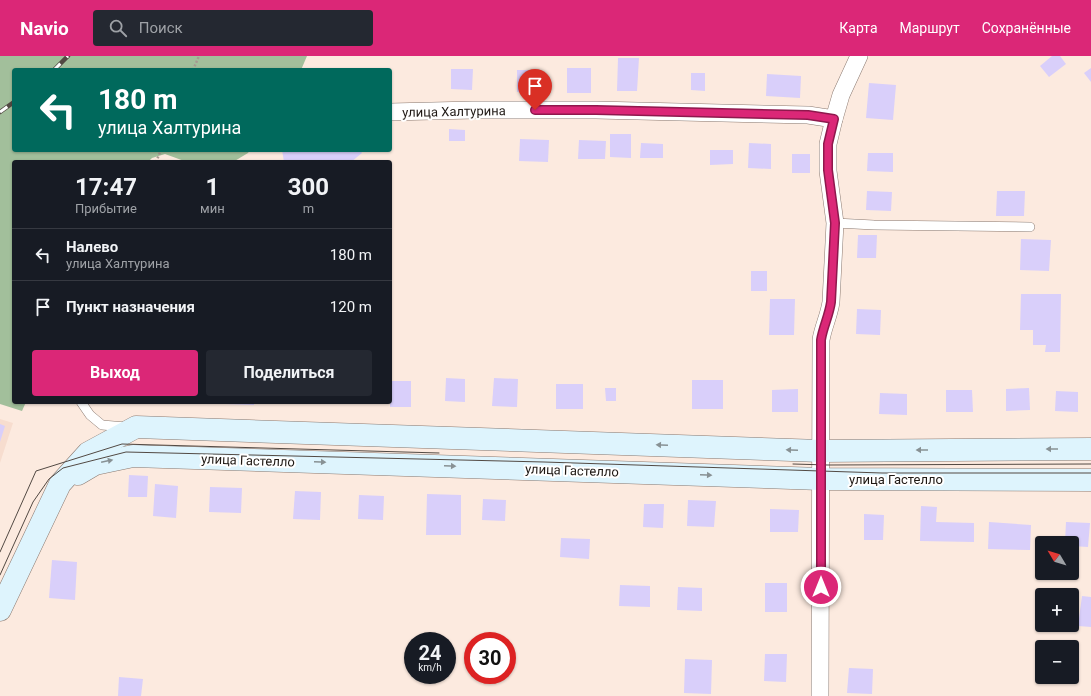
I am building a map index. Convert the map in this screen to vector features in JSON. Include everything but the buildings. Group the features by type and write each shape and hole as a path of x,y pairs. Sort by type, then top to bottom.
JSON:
{"street":[{"path":"820,696 822,451 821,340 831,302 835,223 828,170 828,144 841,95 859,56"},
{"name":"улица Халтурина","path":"392,112 596,110 808,115 834,119"},
{"path":"0,610 60,484 88,453 136,427 822,451 1091,449"},
{"name":"улица Гастелло","path":"60,484 95,464 133,456 821,479 1091,480"}],"lane":[{"path":"835,223 1030,227"},
{"path":"82,404 90,415 102,425 136,427"}],"path":[{"path":"194,68 199,56"}],"shaded area":[{"path":"0,419 13,423 0,463"}],"green space":[{"path":"0,56 307,56 302,68 12,68 12,152 249,152 236,160 182,160 165,154 150,160 12,160 12,404 25,404 22,411 0,404"}],"tram line":[{"path":"0,552 36,471 122,444 439,453"},
{"path":"0,575 33,502 49,479 63,468 126,452 544,462 882,473 1091,473"},
{"path":"793,464 1091,464"}],"railway":[{"path":"56,68 68,56"},
{"path":"0,112 12,103"}],"route":[{"path":"535,110 808,115 834,119 828,144 828,170 835,223 831,302 821,340 821,587"}]}
